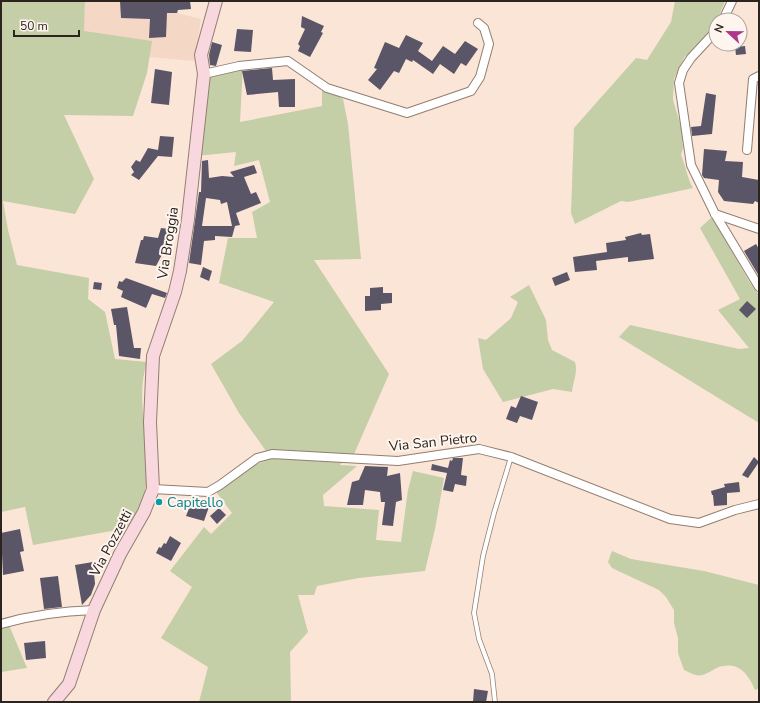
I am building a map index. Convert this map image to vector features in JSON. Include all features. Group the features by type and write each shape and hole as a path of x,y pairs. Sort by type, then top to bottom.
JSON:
{"street":[{"name":"Via Broggia","path":"152,489 150,422 153,356 176,292 180,271 188,219 204,74 201,55 216,1"},
{"path":"727,12 732,1"},
{"path":"204,74 239,66 288,61 327,88 407,113 472,91 480,77 489,44 484,28 478,23"},
{"path":"708,40 691,58 683,70 679,83 691,165 715,214 759,288"},
{"path":"747,150 753,79 759,76"},
{"path":"715,214 759,229"},
{"name":"Via San Pietro","path":"152,489 208,492 220,486 257,458 272,454 398,461 478,449 511,457 670,519 699,523 735,510 759,504"},
{"name":"Via Pozzetti","path":"56,702 72,678 94,610 120,554 144,512 152,489"},
{"path":"1,624 26,617 69,611 94,610"}],"lane":[{"path":"494,702 492,674 479,639 474,613 483,556 511,457"}],"shaded area":[{"path":"85,1 177,1 177,13 201,19 195,61 149,57 84,31"}],"green space":[{"path":"1,1 85,1 84,31 152,41 147,73 133,116 64,115 94,179 75,214 3,201 8,230 17,265 89,278 88,299 105,312 115,359 147,362 143,377 142,392 147,454 146,485 141,502 128,528 33,545 25,507 1,512"},
{"path":"675,1 725,1 720,12 708,12 708,32 684,58 674,79 673,100 681,127 683,148 681,155 693,188 628,202 621,201 575,224 571,213 574,128 636,58 647,60 671,22"},
{"path":"243,65 240,122 322,106 322,87 343,99 348,124 361,259 314,260 389,374 351,461 343,461 340,465 357,466 323,495 324,506 379,510 376,540 401,542 408,490 413,471 444,478 435,529 425,571 359,578 317,586 314,595 298,595 308,632 290,652 291,702 199,702 208,667 161,638 192,587 170,571 204,527 211,534 232,513 214,489 251,466 265,461 266,451 239,413 211,364 242,341 274,302 219,283 228,238 257,238 252,212 270,202 259,160 234,166 236,152 196,156 203,72"},
{"path":"712,217 750,283 759,295 759,423 619,337 630,325 739,349 749,348 718,310 740,299 700,228"},
{"path":"529,285 546,320 548,340 552,350 575,362 576,373 572,392 553,389 503,402 483,369 478,338 486,340 511,318 518,302 510,297"},
{"path":"612,551 631,559 704,571 759,585 759,688 755,690 746,674 737,667 719,667 706,674 700,675 695,675 684,670 678,653 678,638 674,623 674,610 666,597 659,590 612,568 608,562"},
{"path":"9,625 27,668 1,672 1,626"}],"building":[{"path":"120,1 190,1 191,9 178,10 177,13 167,13 166,37 149,38 150,19 121,18"},
{"path":"302,16 324,26 321,32 323,33 310,57 298,51 300,46 298,44 305,29 301,27"},
{"path":"237,29 253,30 251,52 234,51"},
{"path":"406,35 423,43 418,51 432,61 443,46 455,54 465,41 478,49 466,66 461,63 454,74 440,64 433,74 413,60 412,62 406,59 399,73 394,71 380,90 368,80 377,69 374,68 385,42 399,48"},
{"path":"212,42 222,45 216,66 210,65 209,55"},
{"path":"736,52 746,52 746,54 736,55"},
{"path":"272,68 273,80 295,79 295,107 279,107 278,92 247,95 242,71"},
{"path":"155,69 172,72 169,105 151,103"},
{"path":"706,93 716,95 712,134 692,136 691,127 701,126"},
{"path":"160,136 174,137 172,157 158,156 139,180 131,175 134,172 131,167 136,160 140,162 148,148 158,150"},
{"path":"704,149 727,151 725,161 743,162 742,177 759,180 759,203 755,201 753,204 724,201 718,192 719,180 704,178 702,175"},
{"path":"208,160 209,178 222,176 234,177 230,172 254,165 257,173 244,177 251,194 256,192 261,203 236,213 240,225 235,226 232,237 215,236 215,240 204,241 201,265 189,263 199,192 201,192 202,161","holes":["206,198 220,200 221,204 227,202 232,226 202,226"]},
{"path":"161,228 169,229 166,247 156,266 135,263 141,240 143,240 144,236 158,238"},
{"path":"641,233 642,235 650,234 654,259 628,262 628,257 596,261 597,270 575,272 573,257 607,252 606,243 626,240 625,237"},
{"path":"756,244 759,249 759,276 744,251"},
{"path":"203,267 212,271 209,281 200,277"},
{"path":"567,272 570,280 555,286 552,278"},
{"path":"126,278 167,293 165,298 152,294 146,308 121,297 123,291 117,288 119,281 122,282"},
{"path":"94,282 102,283 101,290 93,289"},
{"path":"383,287 383,293 392,293 392,303 381,304 381,310 365,311 365,296 370,296 370,288"},
{"path":"747,301 756,309 747,318 739,310"},
{"path":"127,307 134,348 141,348 140,359 119,356 116,325 114,325 111,309"},
{"path":"521,396 538,402 532,420 520,416 517,423 506,419 511,406 516,408"},
{"path":"754,457 759,462 748,478 742,475"},
{"path":"453,458 463,458 461,475 467,476 466,486 455,484 453,492 443,490 447,473 431,470 432,464 448,468 450,460 452,461"},
{"path":"365,466 388,467 387,476 400,473 402,500 396,502 393,526 382,525 385,502 381,502 380,492 365,490 363,505 347,505 352,482 359,480"},
{"path":"739,482 740,492 727,493 727,505 714,506 711,491 725,487 724,484"},
{"path":"198,500 210,504 204,521 186,516 192,501 197,503"},
{"path":"219,508 226,515 217,524 210,516"},
{"path":"20,529 24,551 20,552 24,571 3,575 1,533"},
{"path":"170,536 181,543 171,561 156,553 159,547 161,548 164,543 166,544"},
{"path":"93,562 95,584 91,595 82,605 75,565"},
{"path":"58,576 62,607 44,609 40,578"},
{"path":"45,641 46,658 26,660 24,643"},
{"path":"474,689 488,691 486,702 473,702"}],"place":[{"name":"Capitello","path":"159,502"}]}
